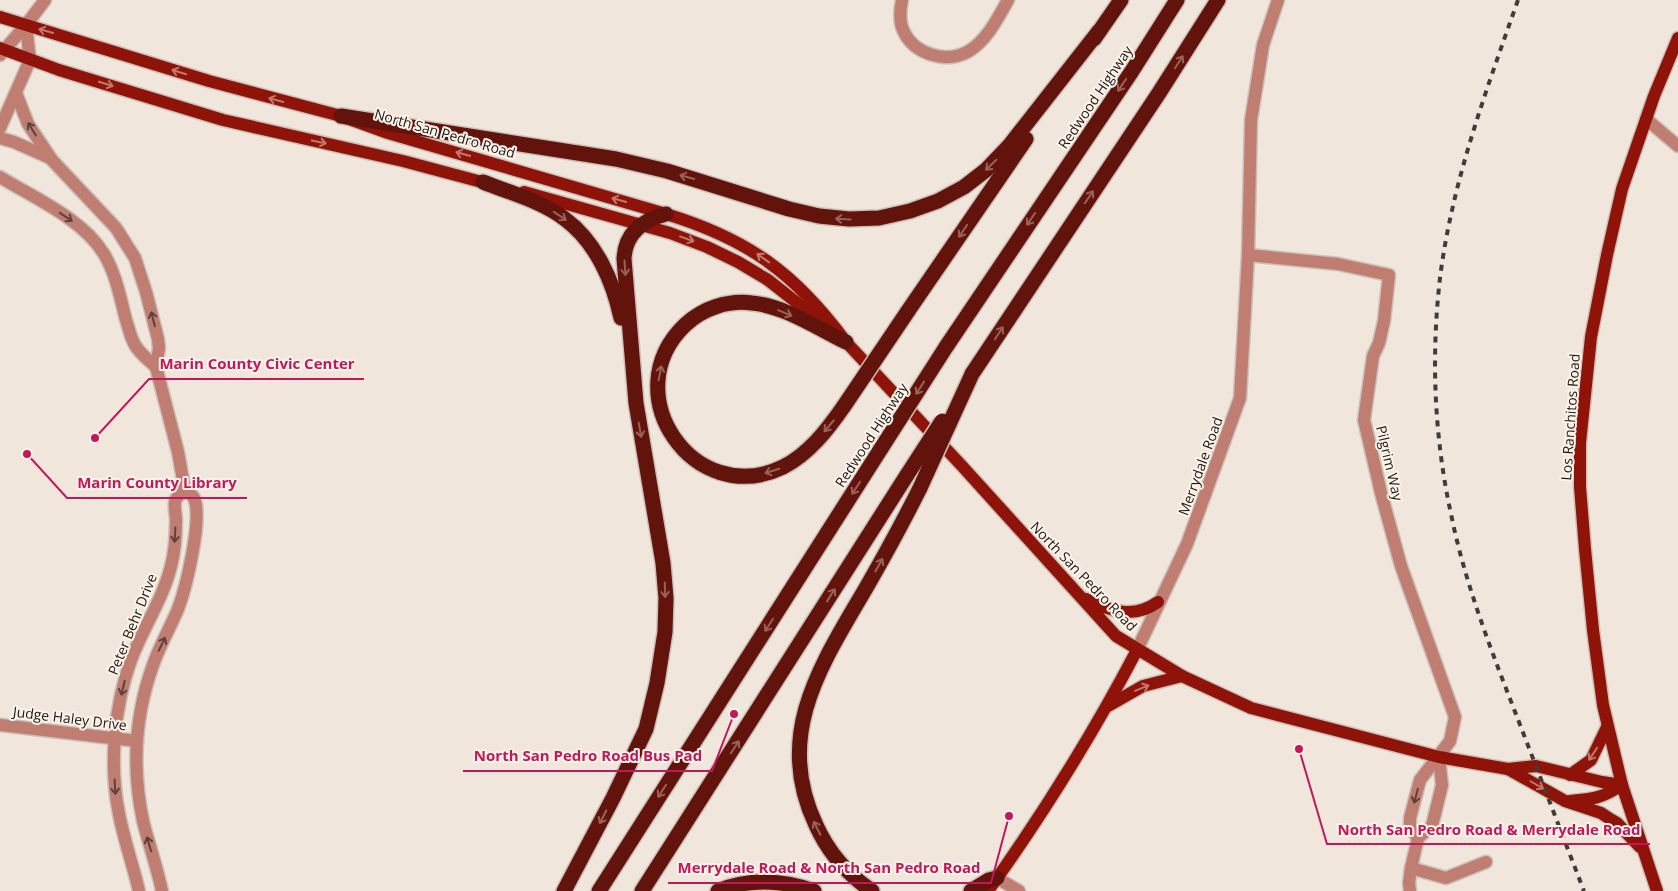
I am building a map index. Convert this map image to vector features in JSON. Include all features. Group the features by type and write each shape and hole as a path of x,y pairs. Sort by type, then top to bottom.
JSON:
{"highway":[{"path":"846,342 772,308 745,302 721,305 707,310 693,318 677,334 664,356 658,388 659,404 663,419 678,444 701,464 737,476 761,474 776,470 812,445 844,406 1121,0"},
{"name":"Redwood Highway","path":"598,891 946,346 1132,71 1177,0"},
{"path":"642,891 972,374 1159,93 1218,0"},
{"path":"340,116 616,159 683,176 789,209 820,216 849,219 879,218 910,211 938,201 964,187 986,170 1014,140 1099,32"},
{"path":"484,182 556,213 573,226 595,252 610,281 619,308 663,564 666,615 663,649 650,716 640,743 564,891"},
{"path":"636,403 624,259 628,241 635,229 666,214"},
{"path":"872,891 855,878 833,855 810,814 801,781 800,732 808,700 821,668 890,547 920,488 972,374"},
{"path":"971,891 989,880 997,878"},
{"path":"718,891 739,884 771,882 795,885 814,891"}],"main road":[{"name":"North San Pedro Road","path":"0,17 233,88 340,116 388,133 666,214 714,230 747,247 763,258 806,295 846,342 962,466 1116,636 1137,650 1182,676 1251,708 1439,758 1508,769 1536,766 1622,785"},
{"name":"Los Ranchitos Road","path":"1658,891 1622,785 1607,726 1594,639 1585,549 1580,487 1580,443 1592,337 1607,255 1622,189 1646,119 1678,38"},
{"name":"North San Pedro Road","path":"1,51 223,120 404,161 565,203 689,240 738,262 782,291 846,342"},
{"path":"1078,594 1100,606 1124,612 1140,612 1158,602"},
{"name":"Merrydale Road","path":"988,891 1078,756 1137,650"},
{"path":"1106,708 1143,686 1182,676"},
{"path":"1570,775 1591,760 1607,726"},
{"name":"North San Pedro Road","path":"1508,769 1565,801 1600,813 1617,823 1643,850"},
{"path":"1565,801 1594,799 1622,785"}],"street":[{"path":"1,51 26,25 45,0"},
{"path":"902,0 901,22 908,39 932,55 948,58 963,54 976,46 989,31 1008,0"},
{"name":"Merrydale Road","path":"1137,650 1187,544 1240,398 1248,256 1251,120 1263,45 1278,0"},
{"path":"0,128 30,60 26,25"},
{"path":"16,93 28,124 52,160 116,228 135,258 158,339 159,348 156,367 178,452 185,491 193,497 195,506 195,532 191,562 179,607 149,678 142,706 137,741 140,807 162,891"},
{"path":"1646,119 1678,146"},
{"path":"0,138 22,145 52,160"},
{"path":"0,177 81,227 96,243 105,256 114,276 132,338 141,353 156,367"},
{"name":"Pilgrim Way","path":"1248,256 1338,264 1389,275 1384,321 1379,343 1373,356 1364,420 1401,566 1455,717 1450,741 1439,758"},
{"name":"Peter Behr Drive","path":"139,891 116,799 116,738 123,689 131,661 171,568 176,535 175,502 181,493 185,491"},
{"name":"Judge Haley Drive","path":"0,725 137,741"},
{"path":"1418,838 1410,827 1410,818 1420,780 1439,758"},
{"path":"1410,891 1410,868 1418,838 1432,826 1442,785 1439,758"},
{"path":"1410,868 1446,878 1486,862"},
{"path":"997,878 1019,891"}],"railway":[{"path":"1518,0 1471,137 1445,242 1437,307 1435,366 1438,426 1445,485 1456,538 1477,610 1584,891"}],"place":[{"name":"Marin County Civic Center","path":"95,438"},
{"name":"Marin County Library","path":"27,454"},
{"name":"North San Pedro Road Bus Pad","path":"734,714"},
{"name":"North San Pedro Road & Merrydale Road","path":"1299,749"},
{"name":"Merrydale Road & North San Pedro Road","path":"1009,816"}]}
